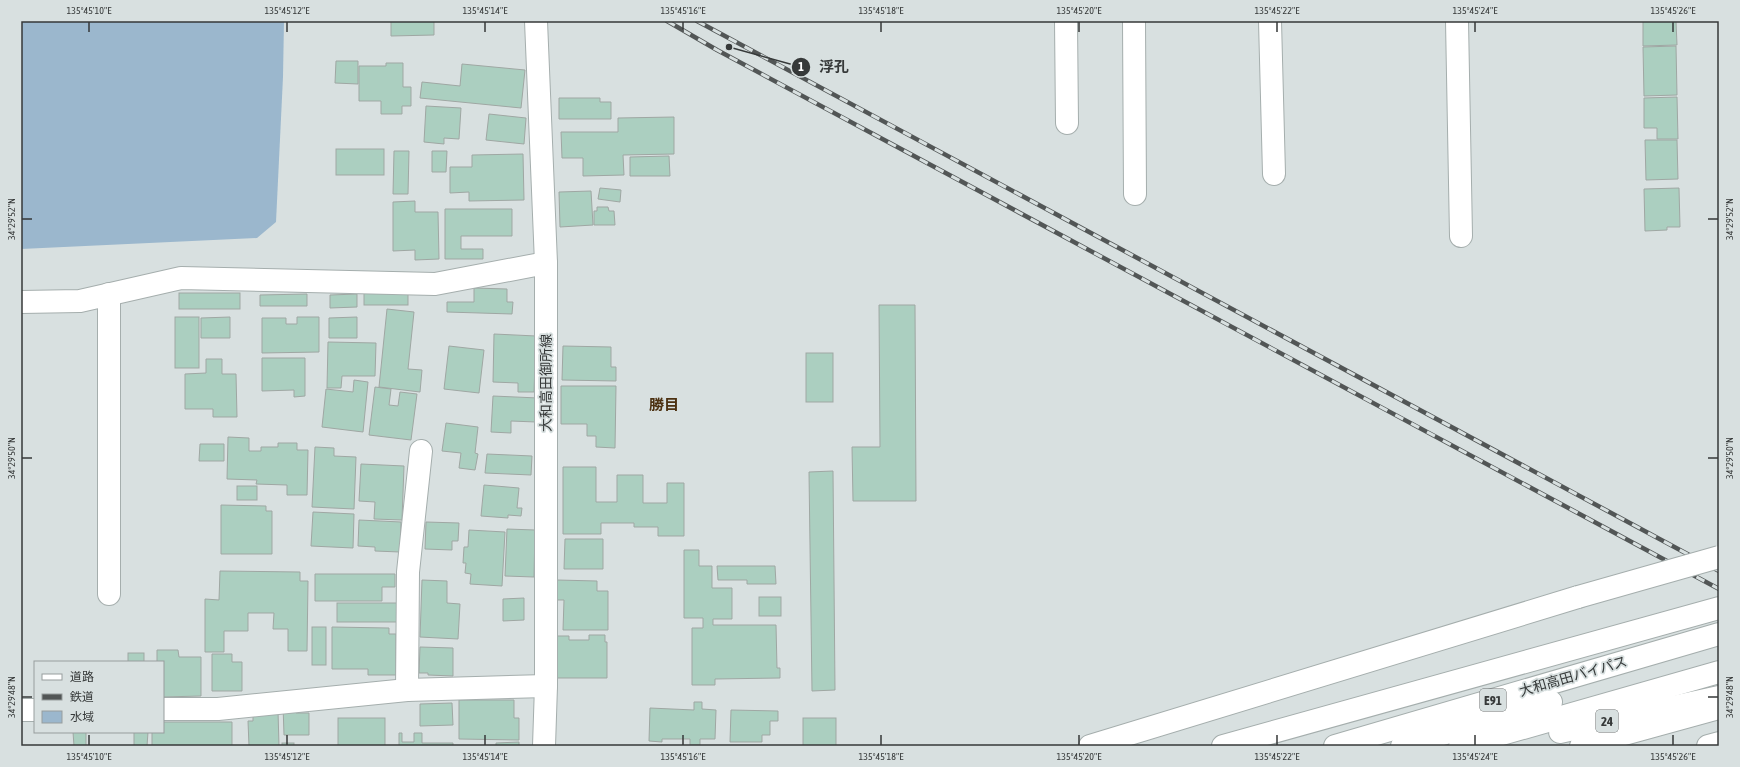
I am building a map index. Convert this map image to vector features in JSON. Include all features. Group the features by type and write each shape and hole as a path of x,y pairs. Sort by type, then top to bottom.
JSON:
{"main road":[{"name":"大和高田御所線","path":"536,21 546,263 546,686 544,746"},
{"path":"1066,21 1067,123"},
{"path":"1134,21 1134,194"},
{"path":"1270,21 1274,174"},
{"path":"1457,21 1461,236"},
{"path":"21,302 80,301 181,278 435,284 546,263"},
{"path":"109,294 110,594"},
{"path":"407,690 408,572 421,451"},
{"path":"1090,746 1578,597 1719,557"},
{"path":"1223,746 1719,608"},
{"path":"1651,653 1719,624"},
{"name":"大和高田バイパス","path":"1335,746 1719,634"},
{"path":"1460,746 1719,672"},
{"path":"164,710 218,709 407,690 546,686"},
{"name":"24","path":"1494,746 1719,697"},
{"path":"1402,746 1551,702"},
{"path":"1581,746 1719,708"},
{"path":"21,710 34,710"},
{"path":"1708,746 1719,743"}],"water":[{"path":"21,21 284,21 283,77 276,222 257,238 21,249"}],"building":[{"path":"391,21 434,21 434,35 391,36"},
{"path":"1643,21 1676,21 1677,45 1643,46"},
{"path":"1676,46 1677,95 1644,96 1643,47"},
{"path":"336,61 358,61 358,84 335,83"},
{"path":"386,63 403,63 403,87 411,87 411,106 402,106 402,114 381,114 381,101 359,101 359,66 386,66"},
{"path":"462,64 525,70 521,108 420,98 422,82 460,86"},
{"path":"1677,97 1678,139 1657,139 1657,128 1644,128 1644,98"},
{"path":"559,98 600,98 600,102 611,102 611,119 559,119"},
{"path":"426,106 461,108 459,139 444,138 444,144 424,142"},
{"path":"489,114 526,118 524,144 486,140"},
{"path":"674,117 674,154 623,155 624,175 583,176 583,158 562,158 561,132 618,132 618,118"},
{"path":"1645,140 1677,140 1678,179 1646,180"},
{"path":"336,149 384,149 384,175 336,175"},
{"path":"394,151 409,151 408,194 393,194"},
{"path":"432,151 447,151 446,172 432,172"},
{"path":"523,154 524,200 469,201 469,192 450,193 450,167 472,167 472,155"},
{"path":"669,156 670,176 630,176 630,157"},
{"path":"600,188 621,190 620,202 598,199"},
{"path":"1679,188 1680,227 1667,227 1667,230 1645,231 1644,189"},
{"path":"591,191 593,225 560,227 559,192"},
{"path":"415,201 415,212 438,212 439,259 415,260 415,250 393,251 393,202"},
{"path":"597,207 608,207 609,211 614,211 615,225 594,225 594,211 597,211"},
{"path":"445,209 512,209 512,236 461,236 461,249 483,249 483,259 445,259"},
{"path":"474,288 507,289 507,302 513,302 512,314 447,312 447,302 474,302"},
{"path":"179,293 240,293 240,309 179,309"},
{"path":"364,293 408,293 408,305 364,305"},
{"path":"307,294 307,306 260,306 260,295"},
{"path":"357,294 357,307 330,308 330,295"},
{"path":"879,305 915,305 916,501 853,501 852,447 880,447"},
{"path":"387,309 414,312 408,369 422,370 420,392 379,387"},
{"path":"175,317 199,317 199,368 175,368"},
{"path":"230,317 230,338 201,338 201,318"},
{"path":"297,317 319,317 319,352 262,353 262,318 286,318 286,324 297,324"},
{"path":"357,317 357,338 329,338 329,318"},
{"path":"494,334 536,336 534,392 518,392 518,383 493,382"},
{"path":"328,342 376,343 375,376 342,376 341,388 327,388"},
{"path":"449,346 484,350 479,393 444,389"},
{"path":"563,346 611,347 611,367 616,367 616,381 562,380"},
{"path":"806,353 833,353 833,402 806,402"},
{"path":"262,358 305,358 305,396 294,397 294,390 262,391"},
{"path":"206,359 222,359 222,374 236,374 237,417 213,417 213,409 185,409 185,374 206,373"},
{"path":"354,380 368,382 363,432 322,427 326,389 353,392"},
{"path":"561,386 616,386 615,448 596,447 596,436 587,436 587,424 561,424"},
{"path":"375,387 391,389 389,405 398,406 400,392 417,394 411,440 369,435"},
{"path":"493,396 538,398 536,422 511,421 511,433 491,432"},
{"path":"446,423 478,427 475,453 478,454 475,470 459,468 461,453 442,451"},
{"path":"228,437 249,438 249,451 261,451 261,447 278,447 278,443 297,443 297,450 308,450 307,495 287,495 287,485 256,484 257,480 227,479"},
{"path":"200,444 224,444 224,461 199,461"},
{"path":"315,447 334,448 334,456 356,457 354,509 312,507"},
{"path":"487,454 532,456 531,475 485,473"},
{"path":"361,464 404,466 402,520 374,519 375,502 359,501"},
{"path":"563,467 596,467 596,502 617,502 617,475 643,475 643,503 667,503 667,483 684,483 684,536 658,536 658,527 634,527 634,523 601,523 601,534 563,534"},
{"path":"833,471 835,690 812,691 809,472"},
{"path":"484,485 519,488 517,508 522,508 521,516 508,515 508,518 481,516"},
{"path":"237,486 257,486 257,500 237,500"},
{"path":"221,505 266,506 266,511 272,511 272,554 221,554"},
{"path":"313,512 354,514 353,548 311,546"},
{"path":"359,520 401,522 400,552 375,551 375,547 358,546"},
{"path":"426,522 459,523 458,541 452,541 452,550 425,549"},
{"path":"507,529 535,530 534,577 505,576"},
{"path":"469,530 505,532 502,586 470,584 471,574 465,573 466,563 463,563 464,547 468,547"},
{"path":"565,539 603,539 603,569 564,569"},
{"path":"684,550 699,550 699,566 712,566 712,588 732,588 732,619 713,619 713,625 776,625 777,668 780,668 780,678 715,679 715,685 692,685 692,628 703,628 703,618 684,618"},
{"path":"717,566 775,566 776,584 747,584 747,580 718,580"},
{"path":"220,571 300,572 300,581 308,581 307,651 288,651 288,629 273,629 274,613 248,613 248,631 224,631 224,652 205,652 205,599 219,600"},
{"path":"315,574 395,574 395,587 382,587 382,601 315,601"},
{"path":"422,580 447,581 447,603 460,604 458,639 420,637"},
{"path":"557,580 597,581 597,591 608,591 608,630 563,630 564,600 557,600"},
{"path":"759,597 781,597 781,616 759,616"},
{"path":"524,598 524,620 503,621 503,599"},
{"path":"337,603 397,603 397,622 337,622"},
{"path":"312,627 326,627 326,665 312,665"},
{"path":"332,627 389,628 389,634 396,634 396,675 368,675 368,669 332,669"},
{"path":"589,635 605,635 605,642 607,642 607,678 555,678 555,636 569,636 569,640 589,640"},
{"path":"420,647 453,648 453,676 428,675 428,673 419,673"},
{"path":"157,650 178,650 179,657 201,657 201,696 164,697 164,661 157,661"},
{"path":"128,653 144,653 144,661 128,661"},
{"path":"212,654 232,654 232,662 242,662 242,691 212,691"},
{"path":"459,700 514,700 514,718 519,718 519,740 459,739"},
{"path":"694,702 702,702 702,709 716,710 715,739 700,739 700,745 690,745 690,739 662,739 662,742 649,741 650,708 694,710"},
{"path":"452,703 453,725 420,726 420,704"},
{"path":"283,705 296,705 296,713 309,713 309,735 284,735"},
{"path":"731,710 778,711 778,721 770,721 770,735 762,735 762,742 730,742"},
{"path":"253,711 278,711 279,746 249,746 248,721 253,721"},
{"path":"338,718 385,718 385,746 338,746"},
{"path":"803,718 836,718 836,746 803,746"},
{"path":"164,722 232,722 232,746 152,746 152,733 164,733"},
{"path":"73,733 86,733 86,746 74,746"},
{"path":"134,733 148,733 147,746 134,746"},
{"path":"399,733 402,733 402,742 414,742 414,733 422,733 422,743 453,743 453,746 399,746"},
{"path":"519,742 519,746 496,746 496,743"},
{"path":"282,743 294,743 294,746 282,746"}],"railway":[{"path":"667,21 717,50 1719,589"},
{"path":"697,21 1719,571"}],"place":[{"name":"浮孔","path":"729,47"}],"district":[{"name":"勝目","path":"664,405"}]}
